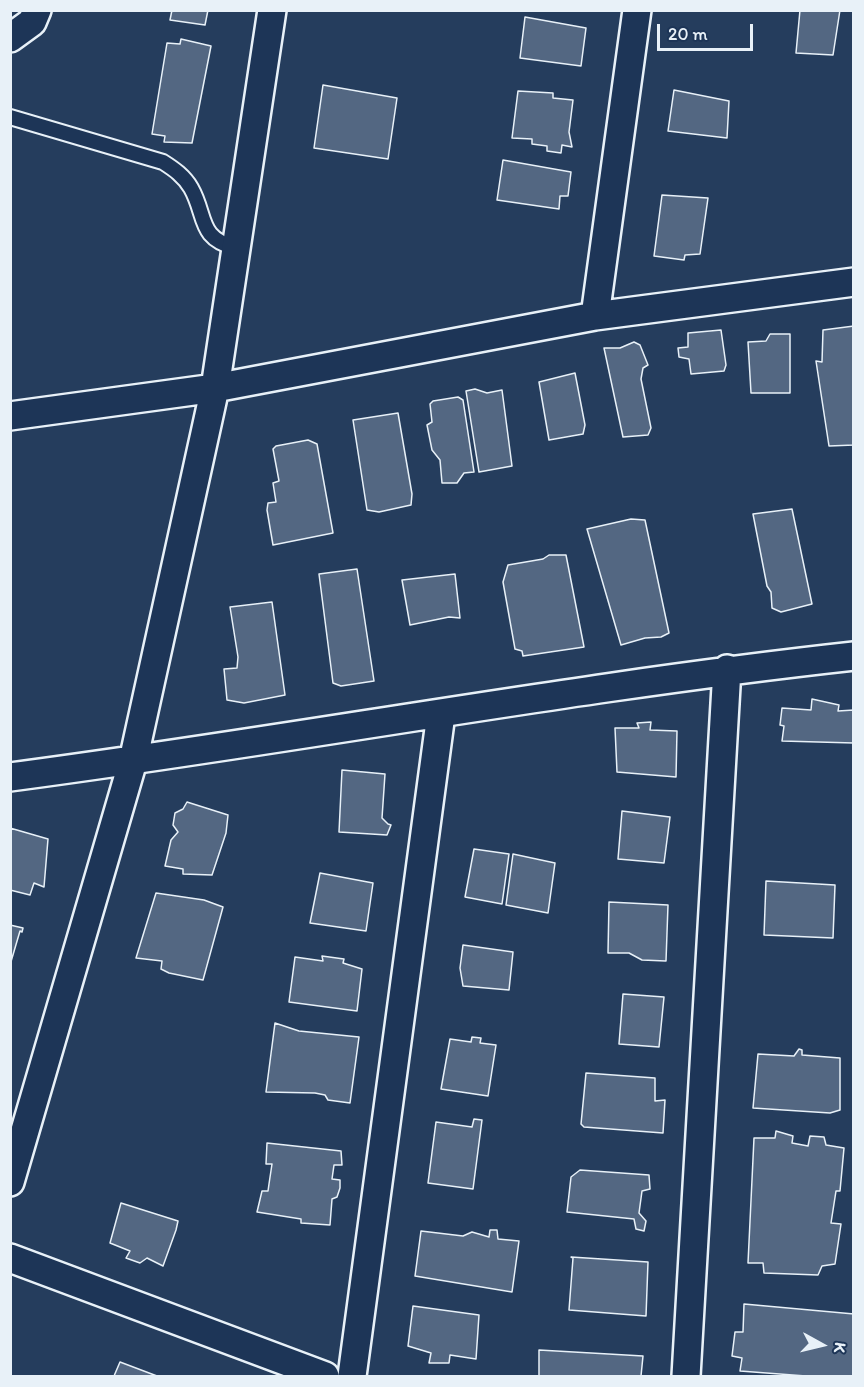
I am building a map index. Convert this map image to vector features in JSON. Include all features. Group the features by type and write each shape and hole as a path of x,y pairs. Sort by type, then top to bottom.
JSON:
{"street":[{"path":"10,38 32,22 37,10"},
{"path":"10,1182 133,761 214,388 272,10"},
{"path":"595,316 637,10"},
{"path":"10,416 214,388 595,316 854,282"},
{"path":"10,777 133,761 727,669 854,656"},
{"path":"686,1377 727,669"},
{"path":"352,1377 441,714"},
{"path":"10,1258 325,1377"}],"lane":[{"path":"10,117 163,162 174,169 191,188 203,225 208,233 216,241 236,248"}],"building":[{"path":"172,10 208,10 205,25 170,20"},
{"path":"800,10 840,10 833,55 796,53"},
{"path":"525,17 586,28 581,66 520,58"},
{"path":"181,39 211,46 192,143 164,142 165,136 152,134 167,43 180,44"},
{"path":"323,85 397,98 388,159 314,148"},
{"path":"674,90 729,101 727,138 668,131"},
{"path":"518,91 553,93 553,98 573,100 569,132 572,147 562,145 561,153 547,151 547,146 532,144 532,139 512,138"},
{"path":"503,160 571,172 568,196 560,196 559,209 497,200"},
{"path":"662,195 708,198 700,254 685,255 684,260 654,256"},
{"path":"854,326 854,445 829,446 816,361 822,362 823,330"},
{"path":"721,330 726,365 724,371 691,374 689,359 679,357 678,348 688,347 688,333"},
{"path":"770,334 790,334 790,393 751,393 748,342 766,341"},
{"path":"634,342 640,345 648,365 643,368 641,379 651,428 648,435 623,437 604,348 620,348"},
{"path":"575,373 585,425 583,434 549,440 539,382"},
{"path":"475,389 487,393 502,390 512,466 479,472 466,391"},
{"path":"458,397 463,400 474,472 464,473 457,483 442,483 440,460 432,450 427,425 432,422 430,404 433,401"},
{"path":"398,413 412,494 411,505 379,512 367,510 353,420"},
{"path":"308,440 317,444 333,533 273,545 267,510 268,503 276,502 273,483 279,481 273,449 276,446"},
{"path":"792,509 812,604 781,612 772,608 771,592 767,586 753,514"},
{"path":"631,519 645,520 669,633 661,637 645,638 621,645 587,529"},
{"path":"549,555 566,555 584,647 523,656 522,651 515,649 503,582 508,565 543,559"},
{"path":"357,569 374,681 341,686 333,683 319,574"},
{"path":"455,574 460,618 449,617 410,625 402,580"},
{"path":"272,602 285,695 244,703 227,700 224,669 237,668 238,657 230,607"},
{"path":"812,699 839,705 838,711 854,710 854,743 782,741 784,726 780,725 782,708 811,710"},
{"path":"651,722 650,730 677,731 676,777 617,772 615,728 639,728 637,723"},
{"path":"342,770 385,774 382,818 391,825 387,835 339,832"},
{"path":"187,802 228,815 226,833 212,875 183,874 183,869 165,866 171,840 178,832 173,825 175,813 183,809"},
{"path":"622,811 670,817 664,863 618,859"},
{"path":"10,828 48,839 44,887 34,883 30,895 10,890"},
{"path":"474,849 509,854 502,904 465,897"},
{"path":"513,854 555,863 548,913 506,905"},
{"path":"320,873 373,883 366,931 310,923"},
{"path":"766,881 835,885 833,938 764,935"},
{"path":"156,893 204,900 223,907 203,980 169,973 161,969 162,961 136,958"},
{"path":"609,902 668,905 666,961 642,960 629,953 608,953"},
{"path":"10,925 23,928 22,932 20,931 10,965"},
{"path":"463,945 513,952 509,990 463,986 460,968"},
{"path":"322,956 344,959 343,963 362,969 357,1011 289,1002 295,957 323,961"},
{"path":"623,994 664,997 659,1047 619,1044"},
{"path":"275,1023 299,1031 359,1037 350,1103 328,1100 325,1095 315,1093 266,1092"},
{"path":"472,1037 481,1038 480,1043 496,1045 488,1096 441,1089 450,1039 471,1042"},
{"path":"799,1049 802,1050 802,1055 840,1058 840,1110 830,1113 753,1108 758,1054 794,1056"},
{"path":"586,1073 655,1078 655,1101 665,1100 663,1133 584,1127 581,1124"},
{"path":"474,1119 482,1120 473,1189 428,1183 436,1122 472,1127"},
{"path":"776,1131 793,1136 792,1143 808,1146 810,1136 824,1137 826,1145 844,1148 840,1191 836,1191 831,1223 841,1224 835,1264 822,1266 818,1275 764,1273 763,1263 748,1263 754,1138 775,1138"},
{"path":"267,1143 341,1151 342,1165 334,1165 332,1179 340,1180 340,1188 337,1197 332,1199 330,1225 301,1223 301,1219 257,1212 262,1191 268,1191 272,1164 266,1164"},
{"path":"580,1170 649,1175 650,1189 642,1191 639,1213 646,1221 644,1231 636,1229 634,1219 567,1212 571,1177"},
{"path":"121,1203 178,1221 163,1266 147,1258 140,1263 126,1258 130,1251 110,1243"},
{"path":"490,1230 497,1230 498,1239 519,1241 512,1292 415,1276 421,1231 463,1236 472,1232 489,1237"},
{"path":"571,1257 648,1262 646,1316 569,1310 573,1258"},
{"path":"744,1304 854,1314 854,1376 806,1376 740,1371 742,1358 732,1356 735,1332 743,1332"},
{"path":"413,1306 479,1315 476,1359 450,1355 449,1363 429,1363 431,1353 408,1346"},
{"path":"539,1350 643,1356 641,1376 539,1376"},
{"path":"120,1362 157,1376 114,1376"}]}
